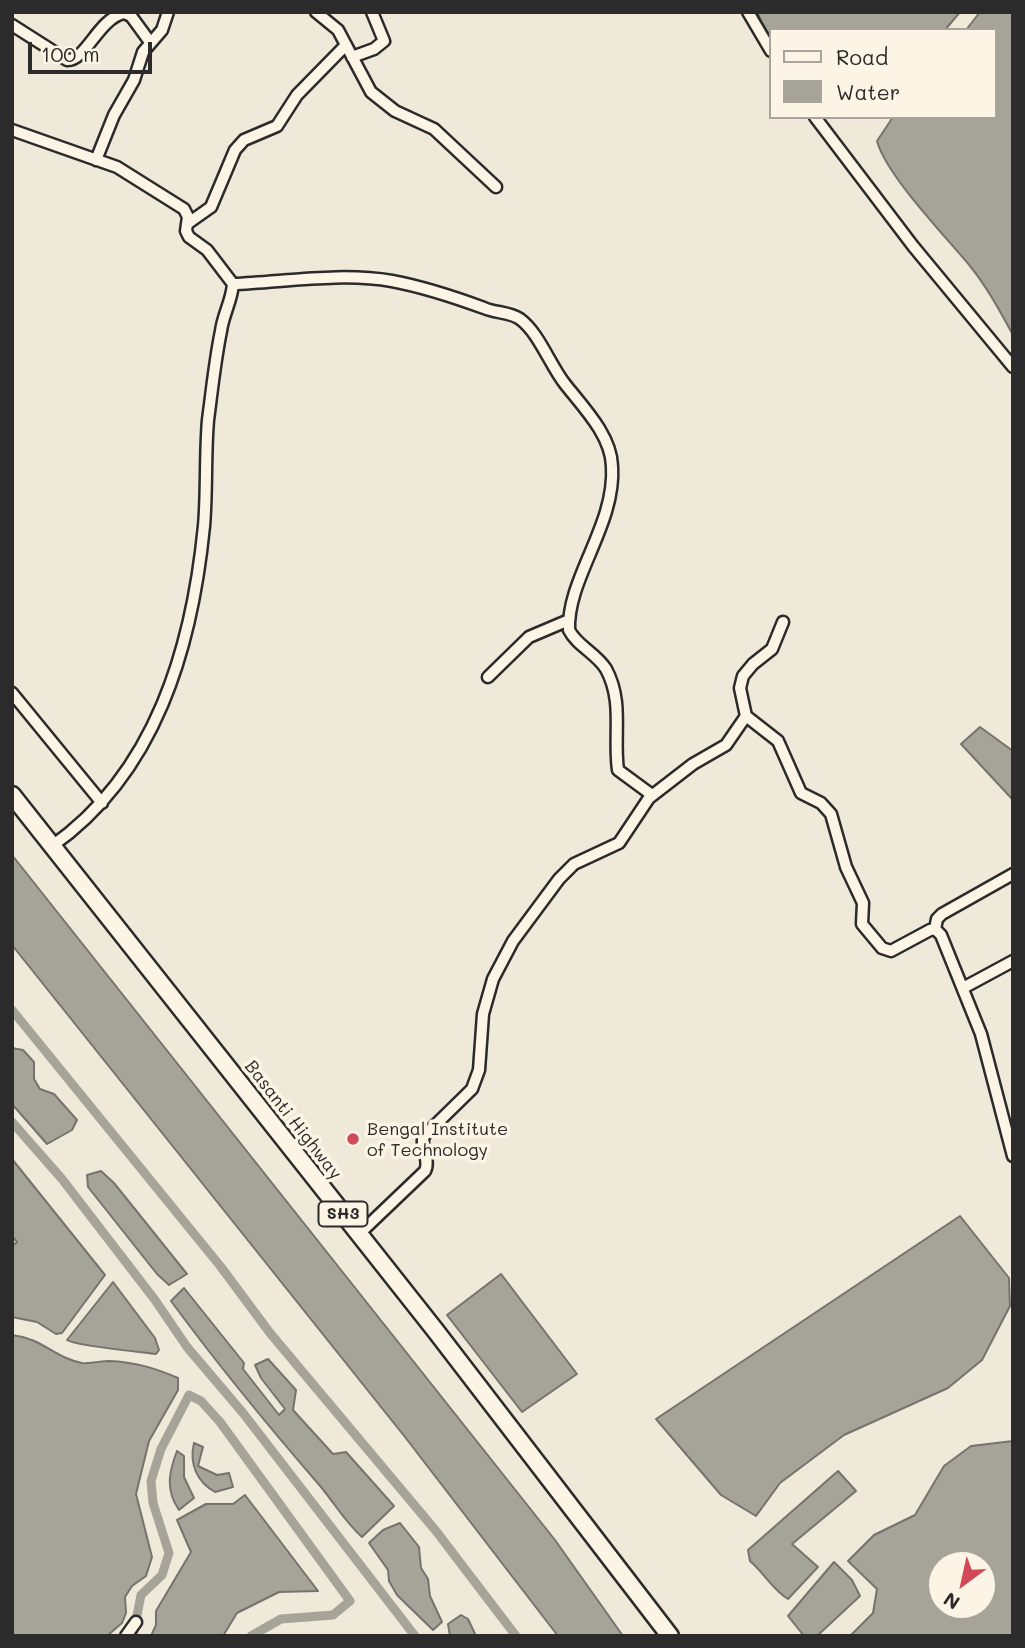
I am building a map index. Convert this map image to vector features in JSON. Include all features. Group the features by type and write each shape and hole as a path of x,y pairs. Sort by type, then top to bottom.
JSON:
{"main road":[{"name":"Basanti Highway","path":"12,795 359,1234 670,1636"}],"street":[{"path":"96,160 114,115 134,80 150,42 162,30 168,12"},
{"path":"316,12 338,30 367,87 377,97 395,111 442,135 496,187"},
{"path":"352,57 374,49 384,41 372,12"},
{"path":"748,12 769,48"},
{"path":"12,25 67,60 78,58 104,23 124,13 131,16 150,42"},
{"path":"187,223 211,207 235,150 256,133 277,126 297,95 346,45"},
{"path":"818,119 913,246 1013,367"},
{"path":"12,130 133,175 184,209 189,237 207,250 233,285"},
{"path":"233,285 362,279 391,281 461,297 485,309 516,317 526,325 557,374 586,408 613,467 604,523 569,620 572,635 602,663 612,685 618,716 618,771 652,795"},
{"path":"52,846 102,803 124,775 159,715 188,630 204,526 204,464 212,389 220,331 233,285"},
{"path":"488,677 529,637 569,620"},
{"path":"783,622 772,649 743,676 740,688 746,716 778,741 801,793 821,803 831,814 846,867 863,903 862,924 870,937 886,951 891,951 935,929"},
{"path":"12,693 102,803"},
{"path":"359,1234 425,1171 427,1162 422,1139 472,1089 479,1070 485,1005 502,960 566,870 620,843 652,795 693,764 726,745 746,716"},
{"path":"935,929 937,919 942,914 978,897 1013,874"},
{"path":"935,929 941,935 981,1034 1013,1156"},
{"path":"963,988 1013,961"},
{"path":"126,1636 136,1622"}],"water":[{"path":"757,12 960,12 947,28 769,28 769,36"},
{"path":"980,12 1013,12 1013,335 982,282 904,188 877,141 892,119 997,119 997,28 968,28"},
{"path":"980,727 1013,751 1013,800 961,744"},
{"path":"12,855 555,1540 623,1636 558,1636 405,1437 12,945"},
{"path":"12,1048 23,1050 34,1062 34,1079 40,1089 54,1094 77,1120 72,1130 47,1144 12,1104"},
{"path":"12,1159 105,1275 62,1333 56,1334 37,1322 12,1317 12,1246 17,1242 12,1236"},
{"path":"101,1171 114,1183 187,1274 169,1285 157,1274 88,1187 87,1175"},
{"path":"960,1216 1009,1278 1010,1306 982,1360 948,1388 844,1435 780,1483 756,1516 721,1495 656,1419"},
{"path":"501,1274 577,1374 522,1412 447,1315"},
{"path":"113,1282 155,1338 159,1350 156,1354 95,1347 67,1340"},
{"path":"184,1288 244,1363 243,1369 279,1415 285,1409 261,1378 255,1365 268,1359 296,1390 293,1410 333,1454 346,1452 394,1506 362,1537 244,1396 171,1301"},
{"path":"12,1335 32,1340 82,1363 128,1363 153,1368 178,1378 178,1390 149,1441 136,1494 152,1557 146,1576 132,1586 125,1597 126,1613 122,1623 107,1636 12,1636"},
{"path":"1013,1441 1013,1636 850,1636 873,1613 877,1589 848,1561 874,1535 915,1515 944,1466 971,1446"},
{"path":"194,1443 203,1447 198,1466 217,1475 229,1473 233,1487 215,1492 203,1483 194,1465"},
{"path":"177,1451 184,1456 184,1477 194,1498 179,1510 170,1488 172,1466"},
{"path":"838,1471 856,1491 792,1544 818,1567 788,1599 750,1561 748,1550"},
{"path":"245,1495 318,1591 279,1592 237,1613 223,1636 151,1636 156,1625 156,1611 191,1552 177,1520 206,1504 233,1504"},
{"path":"400,1523 419,1547 421,1568 428,1579 430,1596 442,1622 433,1630 397,1595 389,1581 388,1570 369,1543 383,1530"},
{"path":"834,1562 852,1580 860,1596 817,1636 804,1636 788,1616"},
{"path":"461,1615 468,1619 476,1636 450,1636 448,1624"}],"waterway":[{"path":"12,1010 221,1267 270,1333 436,1531 516,1636"},
{"path":"12,1122 62,1179 155,1300 187,1347 243,1413 415,1636"},
{"path":"133,1636 141,1595 162,1575 169,1553 153,1503 151,1481 161,1449 189,1395 201,1401 220,1422 350,1601 333,1615 281,1619 251,1636"}],"place":[{"name":"Bengal Institute of Technology","path":"353,1139"}]}
